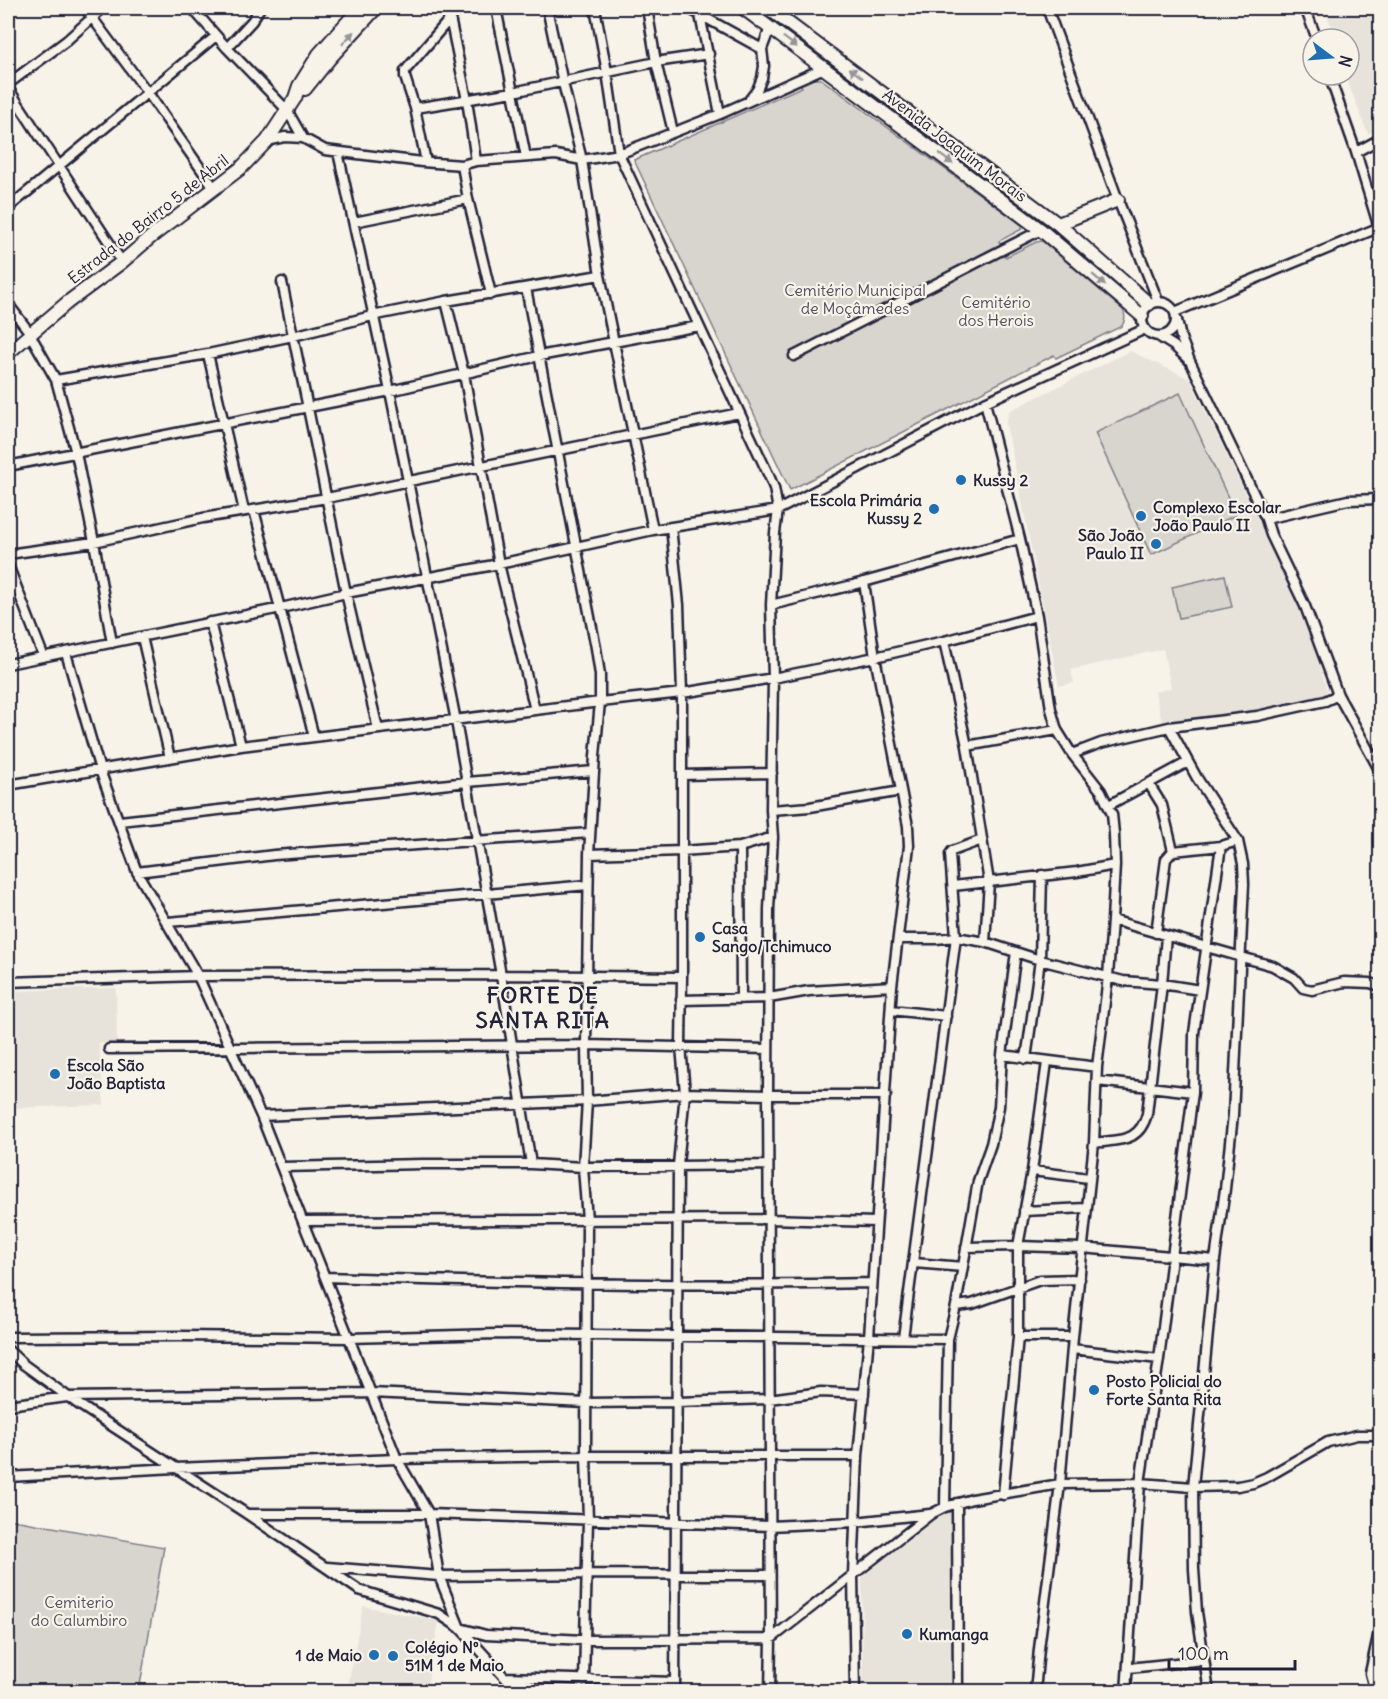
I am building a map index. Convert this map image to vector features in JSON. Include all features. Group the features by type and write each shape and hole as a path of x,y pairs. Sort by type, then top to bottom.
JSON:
{"street":[{"path":"84,8 148,93 215,189"},
{"path":"103,8 66,41 8,86 122,262"},
{"path":"192,8 287,110 303,138"},
{"path":"227,48 261,8"},
{"path":"295,98 299,86 319,54 360,8"},
{"path":"295,98 305,90 330,58 376,8"},
{"path":"426,162 405,71 459,8"},
{"path":"496,8 526,157"},
{"path":"547,8 582,160 600,275 653,530"},
{"path":"595,8 619,154 770,478 778,510 774,533 771,604 773,837 768,1048 770,1692"},
{"path":"647,8 656,62 673,132"},
{"path":"688,8 762,50"},
{"name":"Avenida Joaquim Morais","path":"743,8 1041,230 1142,316"},
{"name":"Avenida Joaquim Morais","path":"768,8 1058,224 1154,303"},
{"path":"1047,8 1154,303"},
{"path":"1305,8 1312,27"},
{"path":"700,15 720,114"},
{"path":"450,18 476,161"},
{"path":"747,102 757,90 762,78 764,66 762,50 770,28"},
{"path":"8,208 216,36"},
{"path":"415,108 513,92 656,62 709,54"},
{"path":"267,141 285,137 303,138 325,150 462,165 476,161 556,155 582,160 619,154 720,114 824,68"},
{"path":"1176,315 1380,229 1333,87"},
{"name":"Estrada do Bairro 5 de Abril","path":"8,353 68,302 241,168 267,141 295,98"},
{"path":"1356,152 1380,139"},
{"path":"338,152 390,391 456,721 501,975 531,1164"},
{"path":"462,165 491,294"},
{"path":"354,222 468,199"},
{"path":"1058,224 1118,200"},
{"path":"794,356 1041,230"},
{"path":"56,380 208,354 446,301 600,275"},
{"path":"282,282 346,593 378,729"},
{"path":"526,288 600,675 589,854 587,1101 583,1167 587,1220 588,1520 584,1680"},
{"path":"446,301 464,374 499,564 535,710"},
{"path":"1176,315 1173,329 1164,336 1153,335 1143,326 1142,316 1146,308 1154,303 1168,304 1176,315 1181,338 1190,361 1305,606 1338,694 1380,771"},
{"path":"8,304 30,334 56,380 76,453 112,643"},
{"path":"8,466 390,391 539,357 699,326"},
{"path":"8,664 346,593 499,564 653,530 778,510 985,402 1145,329"},
{"path":"1158,336 1174,346 1190,361"},
{"path":"208,354 244,511"},
{"path":"985,402 1037,616 1051,709 1057,730 1109,805 1114,834 1112,920 1108,977 1097,1067 1094,1143 1060,1484 1035,1692"},
{"path":"8,554 94,542 203,518 327,498 739,413"},
{"path":"1266,519 1348,500 1380,499"},
{"path":"254,510 314,736"},
{"path":"505,1677 675,1687 677,1219 678,1166 685,1094 681,1046 682,693 679,605 671,527"},
{"path":"771,604 864,582 1020,539"},
{"path":"8,566 43,655"},
{"path":"855,1692 853,1575 858,1456 869,1337 892,986 909,846 908,826 875,657 864,582"},
{"path":"8,785 314,736 682,693 773,678 875,657 1037,616"},
{"path":"210,622 241,746"},
{"path":"142,637 170,758"},
{"path":"944,641 968,746 989,882 985,942"},
{"path":"66,652 100,770 137,872 198,976 261,1116 397,1459 429,1514 439,1576 460,1628"},
{"path":"1072,754 1101,743 1169,728 1257,716 1325,701 1338,694"},
{"path":"1169,728 1238,841 1245,884 1233,1115 1215,1260 1193,1487 1197,1612 1209,1692"},
{"path":"968,746 1057,730"},
{"path":"1109,805 1188,762"},
{"path":"120,821 467,782 594,771"},
{"path":"682,775 772,773"},
{"path":"1149,784 1162,805 1173,851"},
{"path":"771,810 810,807 901,791"},
{"path":"137,872 282,854 590,833"},
{"path":"589,854 740,847 773,837"},
{"path":"903,1338 956,937 951,852 982,840"},
{"path":"1156,933 1166,859 1173,851 1221,846 1238,841"},
{"path":"1126,1692 1140,1483 1159,1359 1192,1092 1194,1033 1221,846"},
{"path":"740,847 741,999"},
{"path":"953,885 1077,872 1115,865"},
{"path":"1026,1059 1040,960 1042,875"},
{"path":"168,922 588,885"},
{"path":"1112,920 1273,966 1294,978 1303,988 1312,990 1344,982 1370,983 1380,986"},
{"path":"1094,1143 1130,1138 1140,1131 1148,1114 1166,936"},
{"path":"898,939 956,937 985,942 1040,960 1123,981 1200,990"},
{"path":"945,1507 948,1339 978,1181 996,1127 1002,1055 1016,952"},
{"path":"8,982 198,976 682,977"},
{"path":"681,1000 769,998 809,991 892,986"},
{"path":"891,1010 946,1016"},
{"path":"109,1049 586,1045 768,1048"},
{"path":"1002,1055 1097,1067"},
{"path":"1003,1495 1018,1337 1018,1246 1032,1171 1047,1062"},
{"path":"1097,1081 1192,1092"},
{"path":"261,1116 587,1101 685,1094 886,1095"},
{"path":"282,1167 423,1164 531,1164 583,1167 768,1166"},
{"path":"1032,1171 1089,1178"},
{"path":"1024,1211 1086,1208"},
{"path":"303,1221 768,1219 876,1222"},
{"path":"966,1247 1082,1248 1215,1260"},
{"path":"914,1263 963,1267"},
{"path":"325,1277 676,1286 872,1283"},
{"path":"956,1306 972,1304 1040,1280 1080,1279"},
{"path":"8,1337 349,1338 497,1334 948,1339"},
{"path":"1018,1337 1073,1337"},
{"path":"1072,1349 1159,1359"},
{"path":"8,1350 67,1397 359,1590 439,1614 460,1628 518,1692"},
{"path":"8,1405 67,1397 371,1393 586,1403 769,1399 821,1392 864,1394"},
{"path":"460,1628 486,1635 584,1640 771,1639 931,1514 945,1507 1060,1484 1140,1483 1193,1487 1238,1486 1253,1483 1284,1468 1328,1442 1357,1435 1380,1435"},
{"path":"8,1454 8,1477 397,1459 858,1456"},
{"path":"957,1503 958,1692"},
{"path":"247,1514 429,1514 770,1526 855,1522 931,1514"},
{"path":"325,1567 439,1576 770,1575"},
{"path":"1375,1692 1370,1673 1380,1628"},
{"path":"1129,1668 1204,1660"}],"shaded area":[{"path":"1323,8 1380,8 1380,126 1368,134 1350,87 1361,87 1361,27 1332,27"},
{"name":"Complexo Escolar João Paulo II","path":"1130,351 1190,379 1302,610 1329,696 1163,727 1155,692 1171,688 1163,649 1071,670 1074,683 1059,686 1006,423 1009,411"},
{"name":"Escola São João Baptista","path":"116,988 117,1043 99,1043 104,1105 8,1108 8,991"},
{"name":"Kumanga","path":"945,1511 952,1513 953,1691 863,1691 862,1577"},
{"name":"Colégio Nº 51M 1 de Maio","path":"363,1606 439,1621 426,1691 347,1691"}],"green space":[{"name":"Cemitério Municipal de Moçâmedes","path":"812,79 821,79 1023,226 1022,229 999,241 1006,257 1042,241 1123,310 1125,318 1122,326 1056,358 1054,355 790,490 634,160 802,87 800,84"},
{"path":"1180,393 1236,515 1151,555 1095,433"},
{"path":"1225,575 1232,607 1179,618 1172,587"},
{"name":"Cemiterio do Calumbiro","path":"8,1519 164,1547 139,1691 8,1691"}],"place":[{"name":"Kussy 2","path":"961,480"},
{"name":"Escola Primária Kussy 2","path":"934,509"},
{"name":"Complexo Escolar João Paulo II","path":"1141,516"},
{"name":"São João Paulo II","path":"1156,544"},
{"name":"Casa Sango/Tchimuco","path":"700,937"},
{"name":"Escola São João Baptista","path":"55,1074"},
{"name":"Posto Policial do Forte Santa Rita","path":"1094,1390"},
{"name":"Kumanga","path":"907,1634"},
{"name":"1 de Maio","path":"374,1655"},
{"name":"Colégio Nº 51M 1 de Maio","path":"393,1656"}],"district":[{"name":"FORTE DE SANTA RITA","path":"543,1008"}],"park label":[{"name":"Cemitério dos Herois","path":"996,311"}]}
